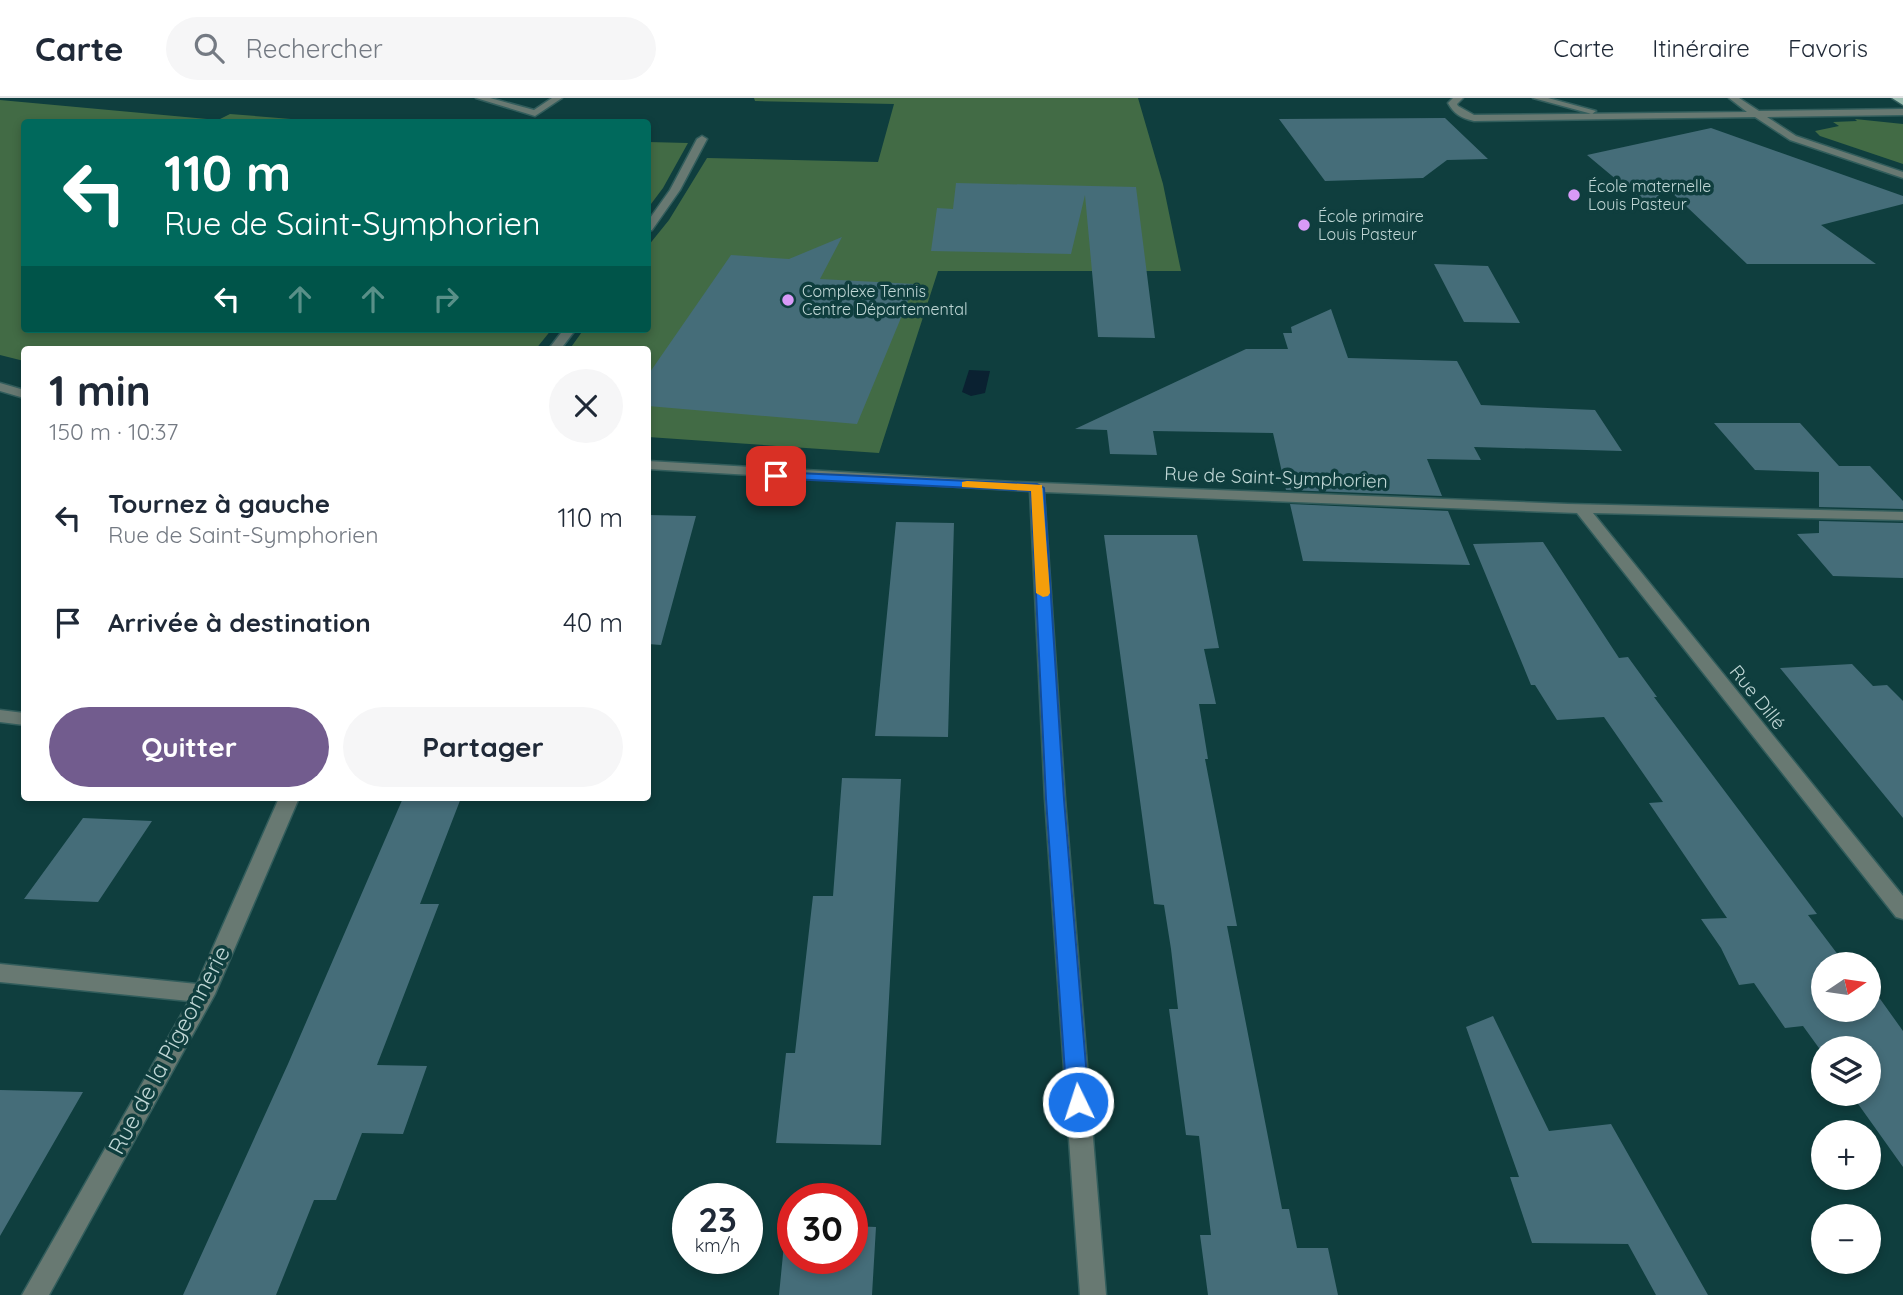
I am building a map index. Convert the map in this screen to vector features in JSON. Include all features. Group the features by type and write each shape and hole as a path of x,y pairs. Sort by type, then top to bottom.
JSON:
{"main road":[{"path":"1896,98 1903,102"}],"street":[{"path":"480,98 535,113 558,98"},
{"path":"1459,98 1452,103 1454,107 1460,114 1474,118 1903,112"},
{"path":"1537,98 1608,117"},
{"path":"1734,98 1793,138 1903,175"},
{"path":"651,224 675,191 702,139"},
{"path":"0,387 21,393"},
{"name":"Rue de Saint-Symphorien","path":"651,466 802,478 1037,488 1582,509 1903,516"},
{"path":"1037,488 1055,799 1093,1295"},
{"name":"Rue Dillé","path":"1582,509 1903,911"},
{"path":"0,716 21,719"},
{"name":"Rue de la Pigeonnerie","path":"35,1295 204,994 288,801"},
{"path":"0,973 204,994"}],"green space":[{"name":"Complexe Tennis Centre Départemental","path":"754,98 1138,98 1163,184 1181,271 938,271 879,453 651,437 651,346 572,346 581,333 651,333 651,242 669,220 707,158 878,162 894,104 755,101"},
{"path":"0,100 207,119 21,119 21,333 549,333 538,346 21,346 21,360 0,355"},
{"path":"230,114 291,119 220,119"},
{"path":"1855,119 1903,124 1903,164 1820,136 1815,131 1839,126 1833,122 1857,121"},
{"path":"651,142 688,143 651,204"}],"water":[{"path":"969,370 990,371 985,393 971,396 962,392"}],"building":[{"path":"1445,118 1488,159 1447,160 1423,178 1325,181 1279,119"},
{"path":"1711,128 1903,196 1903,204 1821,225 1876,264 1747,264 1667,188 1648,206 1587,155"},
{"path":"956,183 1136,187 1155,338 1098,337 1085,195 1071,254 931,251 937,208 953,209"},
{"path":"842,237 820,279 915,284 857,424 651,406 651,371 731,255 789,259"},
{"path":"1434,264 1488,266 1520,323 1464,322"},
{"path":"1331,309 1348,358 1457,361 1481,405 1595,410 1622,451 1474,447 1481,460 1427,459 1442,496 1286,490 1273,433 1153,431 1157,455 1110,454 1107,430 1075,429 1246,349 1288,349 1283,333 1292,333 1291,327"},
{"path":"1714,423 1800,423 1839,466 1870,466 1903,501 1903,509 1819,507 1819,472 1755,470"},
{"path":"1290,504 1448,511 1470,565 1303,561"},
{"path":"651,515 696,516 661,645 651,644"},
{"path":"1819,521 1903,523 1903,578 1833,576 1797,534 1819,533"},
{"path":"896,522 954,523 948,737 875,736"},
{"path":"1104,535 1197,535 1219,648 1204,649 1216,704 1199,704 1208,759 1205,759 1237,926 1227,926 1282,1209 1289,1209 1297,1248 1328,1248 1338,1295 1208,1295 1200,1235 1211,1235 1199,1136 1186,1135 1169,1009 1178,1009 1171,949 1164,905 1154,904"},
{"path":"1543,542 1619,658 1628,657 1657,697 1654,697 1817,914 1808,915 1836,952 1811,952 1811,1022 1881,1022 1881,1000 1903,1031 1903,1167 1881,1136 1881,1120 1870,1120 1860,1106 1881,1106 1881,1036 1811,1037 1803,1026 1785,1028 1754,983 1739,985 1721,948 1701,919 1727,918 1649,803 1663,802 1604,717 1557,720 1535,685 1531,685 1473,544"},
{"path":"1852,664 1873,686 1887,685 1903,701 1903,818 1780,668"},
{"path":"842,778 901,779 881,1145 776,1143 786,1053 795,1053 813,896 833,896"},
{"path":"402,801 460,801 420,904 439,904 377,1065 427,1066 403,1134 362,1133 336,1200 314,1200 276,1295 183,1295 288,1064"},
{"path":"83,818 152,821 98,902 24,899"},
{"path":"1493,1016 1549,1131 1611,1124 1708,1295 1656,1295 1628,1244 1532,1243 1510,1177 1519,1177 1466,1027"},
{"path":"0,1090 83,1092 0,1236"},
{"path":"868,1227 876,1227 872,1295 779,1295 781,1274 868,1274"}],"slow traffic":[{"path":"967,485 1037,488 1043,593"}],"place":[{"name":"École maternelle Louis Pasteur","path":"1574,195"},
{"name":"École primaire Louis Pasteur","path":"1304,225"},
{"name":"Complexe Tennis Centre Départemental","path":"788,300"}],"route":[{"path":"776,476 1037,488 1055,799 1078,1102"}]}
